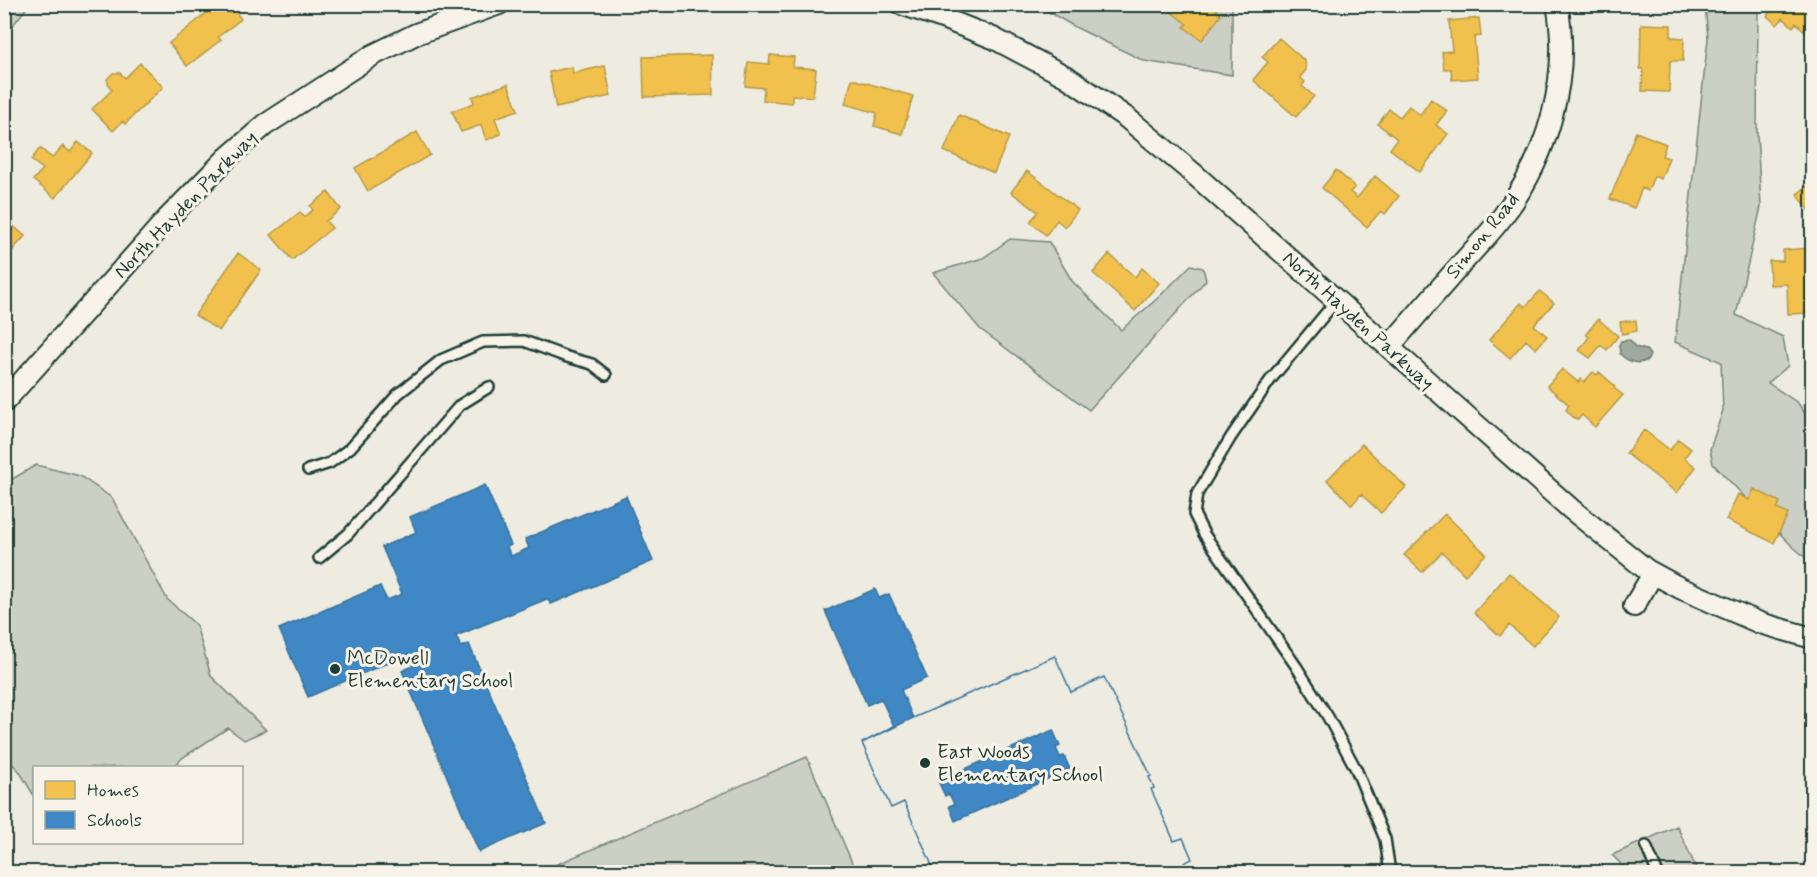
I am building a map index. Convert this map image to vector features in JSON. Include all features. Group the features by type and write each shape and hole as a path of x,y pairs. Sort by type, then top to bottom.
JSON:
{"street":[{"name":"North Hayden Parkway","path":"4,402 168,218 228,157 265,125 373,55 416,34 499,4"},
{"name":"North Hayden Parkway","path":"901,4 993,38 1066,77 1127,118 1194,174 1571,509 1653,574 1760,623 1812,638"},
{"name":"Simon Road","path":"1389,347 1504,215 1532,171 1552,120 1560,79 1560,22 1557,4"},
{"path":"1634,606 1653,574"}],"lane":[{"path":"1336,301 1270,379 1231,437 1197,494 1194,514 1204,534 1296,666 1328,717 1356,769 1385,839 1390,873"},
{"path":"308,470 330,463 350,448 398,394 441,360 483,342 524,341 592,364 606,375"},
{"path":"319,558 348,534 460,405 489,387"},
{"path":"1646,846 1657,873"}],"shaded area":[{"path":"4,5 29,5 5,35"},
{"path":"1037,5 1232,5 1232,75 1144,61 1075,27"},
{"path":"1705,5 1758,5 1757,133 1761,207 1736,315 1783,337 1788,366 1768,383 1798,403 1812,424 1812,563 1792,546 1713,464 1710,449 1723,410 1721,362 1675,342 1708,38"},
{"path":"1010,239 1049,242 1072,281 1121,330 1191,265 1203,268 1206,280 1089,410 980,329 933,273 983,258"},
{"path":"1630,340 1635,347 1646,350 1650,355 1648,360 1640,363 1633,362 1620,354 1621,341"},
{"path":"36,465 80,476 112,498 167,599 196,625 211,676 266,730 244,740 228,728 182,758 175,766 33,766 33,794 20,772 5,756 4,484"},
{"path":"807,757 856,872 539,872"},
{"path":"1677,826 1698,872 1624,872 1620,863 1612,855"}],"building: Homes":[{"path":"218,4 230,4 241,19 218,37 221,40 187,66 169,43"},
{"path":"1161,4 1221,4 1216,11 1221,15 1202,40 1184,27 1187,24"},
{"path":"1776,4 1812,4 1812,38 1796,23 1793,27 1783,18 1777,25 1767,16"},
{"path":"1479,18 1481,36 1474,37 1478,78 1452,80 1451,69 1444,69 1442,52 1452,51 1449,21"},
{"path":"1641,24 1671,25 1671,37 1684,38 1683,61 1670,61 1669,92 1642,91"},
{"path":"1279,38 1305,61 1306,70 1300,77 1305,82 1302,86 1314,96 1296,117 1253,80 1268,62 1262,57"},
{"path":"712,55 713,95 644,97 643,57"},
{"path":"770,55 794,57 793,67 816,69 813,97 792,95 792,103 763,100 764,88 745,86 748,62 769,64"},
{"path":"140,63 163,87 125,124 123,121 113,131 92,109 112,90 107,79 113,73 120,73 125,78"},
{"path":"605,66 611,96 556,108 549,72 572,67 573,73"},
{"path":"852,79 913,96 902,134 874,126 877,113 845,104"},
{"path":"508,84 518,110 495,118 501,134 486,140 481,125 461,132 452,111 474,103 472,97"},
{"path":"1431,99 1447,111 1436,125 1448,134 1420,172 1390,149 1397,139 1378,124 1389,109 1400,117 1409,106 1420,115"},
{"path":"959,115 1009,137 994,173 944,151"},
{"path":"417,132 430,155 368,191 355,168"},
{"path":"1636,132 1666,144 1662,156 1669,158 1661,179 1654,176 1648,191 1642,188 1634,208 1610,199"},
{"path":"78,142 92,153 55,198 33,180 43,169 31,160 40,148 52,158 63,146 70,152"},
{"path":"1336,170 1355,187 1350,192 1357,198 1375,176 1399,196 1385,214 1381,211 1367,227 1322,188"},
{"path":"1027,171 1078,210 1065,227 1057,220 1046,235 1030,222 1038,212 1011,192"},
{"path":"1812,182 1812,213 1797,194"},
{"path":"328,192 341,209 326,221 332,228 292,260 271,235 300,212 304,217 313,210 310,206"},
{"path":"4,218 25,236 4,260"},
{"path":"1812,248 1812,284 1809,284 1811,313 1788,314 1787,284 1770,285 1769,261 1783,261 1783,250"},
{"path":"238,253 261,270 219,331 195,315"},
{"path":"1109,254 1135,277 1142,268 1159,283 1135,311 1093,273"},
{"path":"1540,291 1554,303 1534,325 1547,336 1536,349 1526,340 1510,358 1489,340 1521,303 1525,307"},
{"path":"1598,319 1618,336 1607,350 1601,345 1590,358 1579,350 1589,337 1586,334"},
{"path":"1636,320 1637,331 1622,334 1620,322"},
{"path":"1562,369 1578,382 1581,379 1584,382 1593,372 1597,375 1599,372 1623,395 1595,427 1582,415 1578,420 1573,417 1566,410 1569,405 1547,386"},
{"path":"1644,430 1670,450 1678,439 1691,449 1684,458 1696,467 1677,493 1626,453"},
{"path":"1362,444 1406,487 1381,513 1361,494 1352,505 1327,480"},
{"path":"1754,489 1780,502 1777,509 1788,514 1774,543 1726,520 1738,494 1749,500"},
{"path":"1445,514 1486,554 1465,575 1442,552 1422,572 1404,555"},
{"path":"1509,573 1559,617 1533,646 1509,625 1500,636 1474,613"}],"building: Schools":[{"name":"McDowell Elementary School","path":"485,485 511,545 507,547 511,556 529,548 525,539 626,496 653,561 551,604 547,599 456,636 461,647 469,644 546,823 479,852 402,671 413,666 408,654 308,697 279,629 380,586 387,600 402,594 382,547 416,532 410,517"},
{"name":"East Woods Elementary School","path":"875,589 879,598 889,594 927,678 901,690 913,718 1055,656 1071,692 1104,677 1151,776 1149,777 1154,788 1151,789 1174,841 1183,838 1192,859 1184,863 1188,872 935,872 904,802 891,808 862,743 894,726 881,699 867,705 825,611"},
{"name":"East Woods Elementary School","path":"1055,656 1071,692 1104,677 1151,776 1149,777 1154,788 1151,789 1174,841 1183,838 1192,859 1184,863 1188,872 935,872 904,802 891,808 862,743 913,718","holes":["1053,730 1060,746 1056,748 1060,757 1064,756 1070,769 955,821 949,806 954,804 949,794 945,796 938,781"]}],"place":[{"name":"McDowell Elementary School","path":"335,669"},
{"name":"East Woods Elementary School","path":"925,763"}]}
